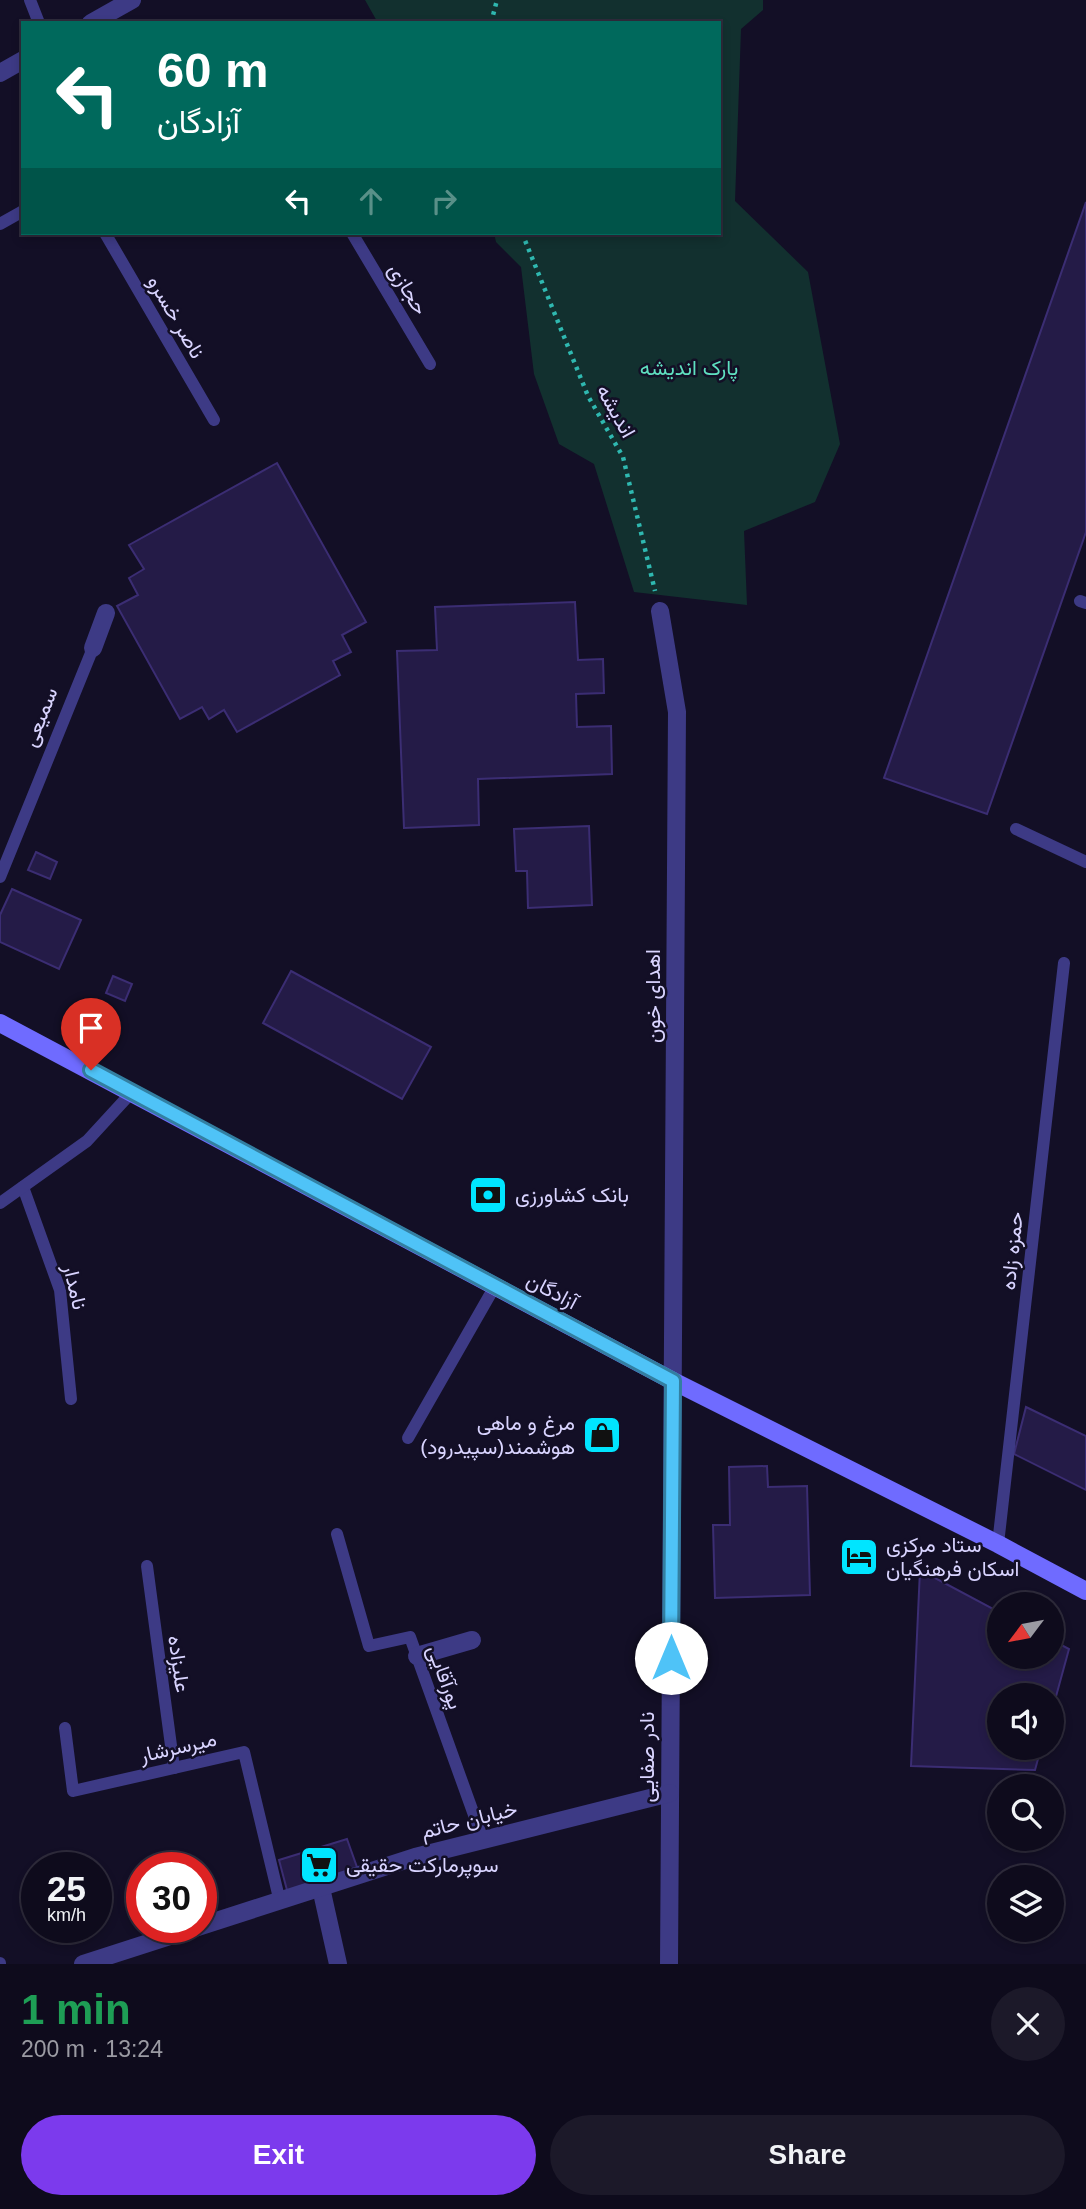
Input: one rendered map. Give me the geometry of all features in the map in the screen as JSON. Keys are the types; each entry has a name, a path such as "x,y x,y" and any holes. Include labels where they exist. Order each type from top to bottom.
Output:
{"main road":[{"name":"آزادگان","path":"0,1023 673,1381 1086,1591"}],"street":[{"path":"95,21 132,0"},
{"path":"0,73 21,61"},
{"name":"اهدای خون","path":"660,611 677,712 673,1381"},
{"name":"سمیعی","path":"93,648 107,613"},
{"name":"نادر صفایی","path":"669,1964 673,1381"},
{"path":"417,1656 472,1640"},
{"name":"خیابان حاتم","path":"83,1964 130,1957 280,1902 415,1857 670,1793"},
{"path":"321,1888 338,1964"}],"lane":[{"path":"30,0 38,21"},
{"path":"0,223 21,212"},
{"name":"ناصر خسرو","path":"106,235 214,420"},
{"name":"حجازی","path":"353,235 430,364"},
{"name":"سمیعی","path":"0,877 93,648"},
{"path":"1016,829 1086,862"},
{"name":"حمزه زاده","path":"998,1544 1064,963"},
{"path":"0,1203 87,1141 132,1092"},
{"name":"نامدار","path":"23,1187 60,1290 71,1399"},
{"path":"408,1438 495,1286"},
{"name":"پورآقایی","path":"337,1534 369,1646 410,1637 483,1840"},
{"name":"علیزاده","path":"147,1566 174,1768"},
{"name":"میرسرشار","path":"65,1728 73,1791 244,1752 280,1902"}],"path":[{"path":"492,21 497,0"},
{"name":"اندیشه","path":"523,235 587,396 624,457 660,611"}],"green space":[{"name":"پارک اندیشه","path":"365,0 763,0 763,10 741,29 735,201 808,272 840,444 815,502 744,531 747,605 634,592 594,464 559,444 534,374 521,267 496,242 494,235 721,235 721,21 377,21"}],"building":[{"path":"1086,202 1086,532 987,814 884,778"},
{"path":"277,463 366,622 342,635 351,652 333,661 340,675 237,732 224,710 209,719 202,707 180,719 117,606 138,595 129,578 144,569 129,545"},
{"path":"575,602 578,660 603,659 604,693 576,694 577,727 611,726 612,774 478,779 479,825 404,828 397,651 437,650 435,607"},
{"path":"589,826 592,905 528,908 527,871 516,871 514,829"},
{"path":"36,852 57,862 50,879 28,870"},
{"path":"12,889 81,920 59,969 0,942 0,915"},
{"path":"291,971 431,1047 402,1099 263,1023"},
{"path":"113,976 132,984 125,1001 106,993"},
{"path":"1026,1407 1086,1436 1086,1490 1014,1454"},
{"path":"767,1466 768,1487 807,1486 810,1595 715,1598 713,1525 730,1525 729,1467"},
{"path":"920,1570 987,1606 987,1670 1063,1670 1060,1683 987,1683 987,1760 1038,1760 1035,1770 911,1766"},
{"path":"1064,1646 1069,1649 1064,1667"},
{"name":"سوپرمارکت حقیقی","path":"347,1839 358,1870 288,1894 279,1860"}],"place":[{"name":"بانک کشاورزی","path":"488,1195"},
{"name":"مرغ و ماهی هوشمند(سپیدرود)","path":"602,1435"},
{"name":"ستاد مرکزی اسکان فرهنگیان","path":"859,1557"},
{"name":"سوپرمارکت حقیقی","path":"319,1865"}],"route":[{"path":"91,1070 673,1381 671,1658"}]}
